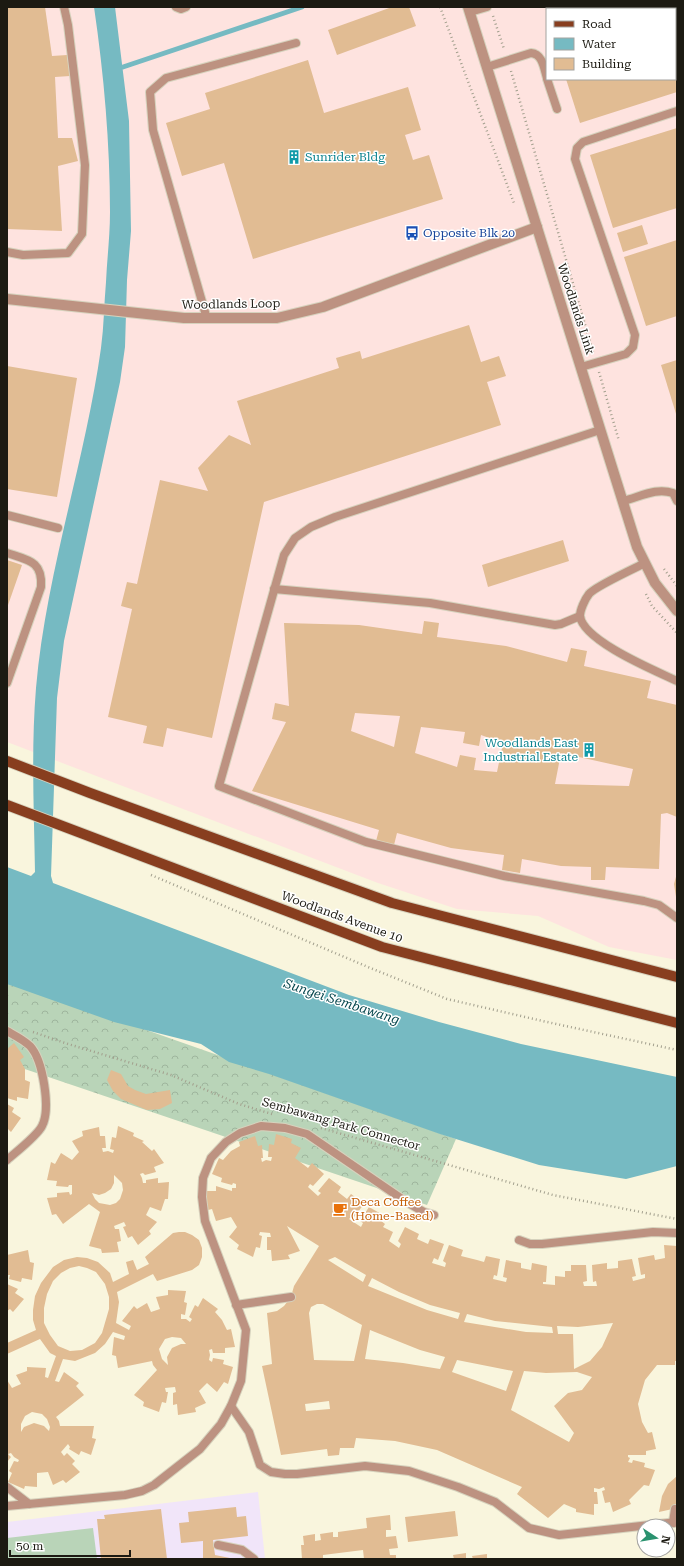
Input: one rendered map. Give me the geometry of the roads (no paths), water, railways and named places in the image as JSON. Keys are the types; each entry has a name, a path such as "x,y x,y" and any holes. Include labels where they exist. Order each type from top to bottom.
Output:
{"main road":[{"path":"7,761 97,796 392,903 677,977"},
{"name":"Woodlands Avenue 10","path":"7,805 382,947 677,1024"}],"street":[{"name":"Woodlands Link","path":"469,10 637,547 655,583 677,610"},
{"name":"Woodlands Loop","path":"7,299 184,318 277,318 323,307 537,227"}],"lane":[{"path":"7,252 22,255 68,253 82,234 85,165 68,25 64,7"},
{"path":"176,7 181,9 186,7"},
{"path":"469,10 487,7"},
{"path":"207,318 153,130 150,92 166,78 296,43"},
{"path":"487,67 531,53 536,53 540,58 546,76"},
{"path":"547,80 557,109"},
{"path":"581,367 626,354 632,347 635,335 575,159 577,148 583,142 677,111"},
{"path":"600,430 335,517 311,527 295,538 284,555 219,786 366,842 504,876 644,901 659,905 677,918"},
{"path":"623,501 654,491 666,491 673,493 677,501"},
{"path":"7,514 58,528"},
{"path":"7,553 34,563 42,576 41,587 7,683"},
{"path":"645,563 590,592 584,602 580,616 586,629 613,650 677,681"},
{"path":"274,589 430,603 555,625 580,616"},
{"path":"7,1031 30,1047 42,1069 47,1107 42,1126 31,1139 7,1160"},
{"path":"7,1506 125,1495 142,1491 154,1485 200,1449 221,1424 231,1406 241,1381 246,1330 205,1221 202,1197 203,1178 211,1158 226,1142 240,1133 261,1126 285,1128 307,1134 408,1203 424,1212 434,1215"},
{"path":"519,1240 530,1244 542,1244 653,1232 677,1233"},
{"path":"236,1304 292,1297"},
{"path":"231,1406 249,1432 260,1465 271,1472 297,1474 365,1466 409,1471 458,1487 495,1502 529,1528 559,1535 636,1526"},
{"path":"7,1487 28,1504"},
{"path":"674,1518 675,1509"},
{"path":"218,1545 242,1550 254,1559"}],"water":[{"name":"Sungei Sembawang","path":"94,7 115,7 129,121 131,231 127,280 125,347 120,382 64,641 57,698 51,876 53,883 349,995 439,1022 521,1044 677,1077 677,1166 626,1179 539,1165 440,1134 269,1074 229,1062 201,1044 114,1022 7,984 7,867 31,876 35,872 33,780 34,711 41,645 48,602 86,433 103,332 110,230 110,186 106,110"}],"waterway":[{"path":"123,67 302,7"}],"place":[{"name":"Sunrider Bldg","path":"294,157"},
{"name":"Opposite Blk 20","path":"412,233"},
{"name":"Woodlands East Industrial Estate","path":"589,750"},
{"name":"Deca Coffee (Home-Based)","path":"340,1209"}]}
